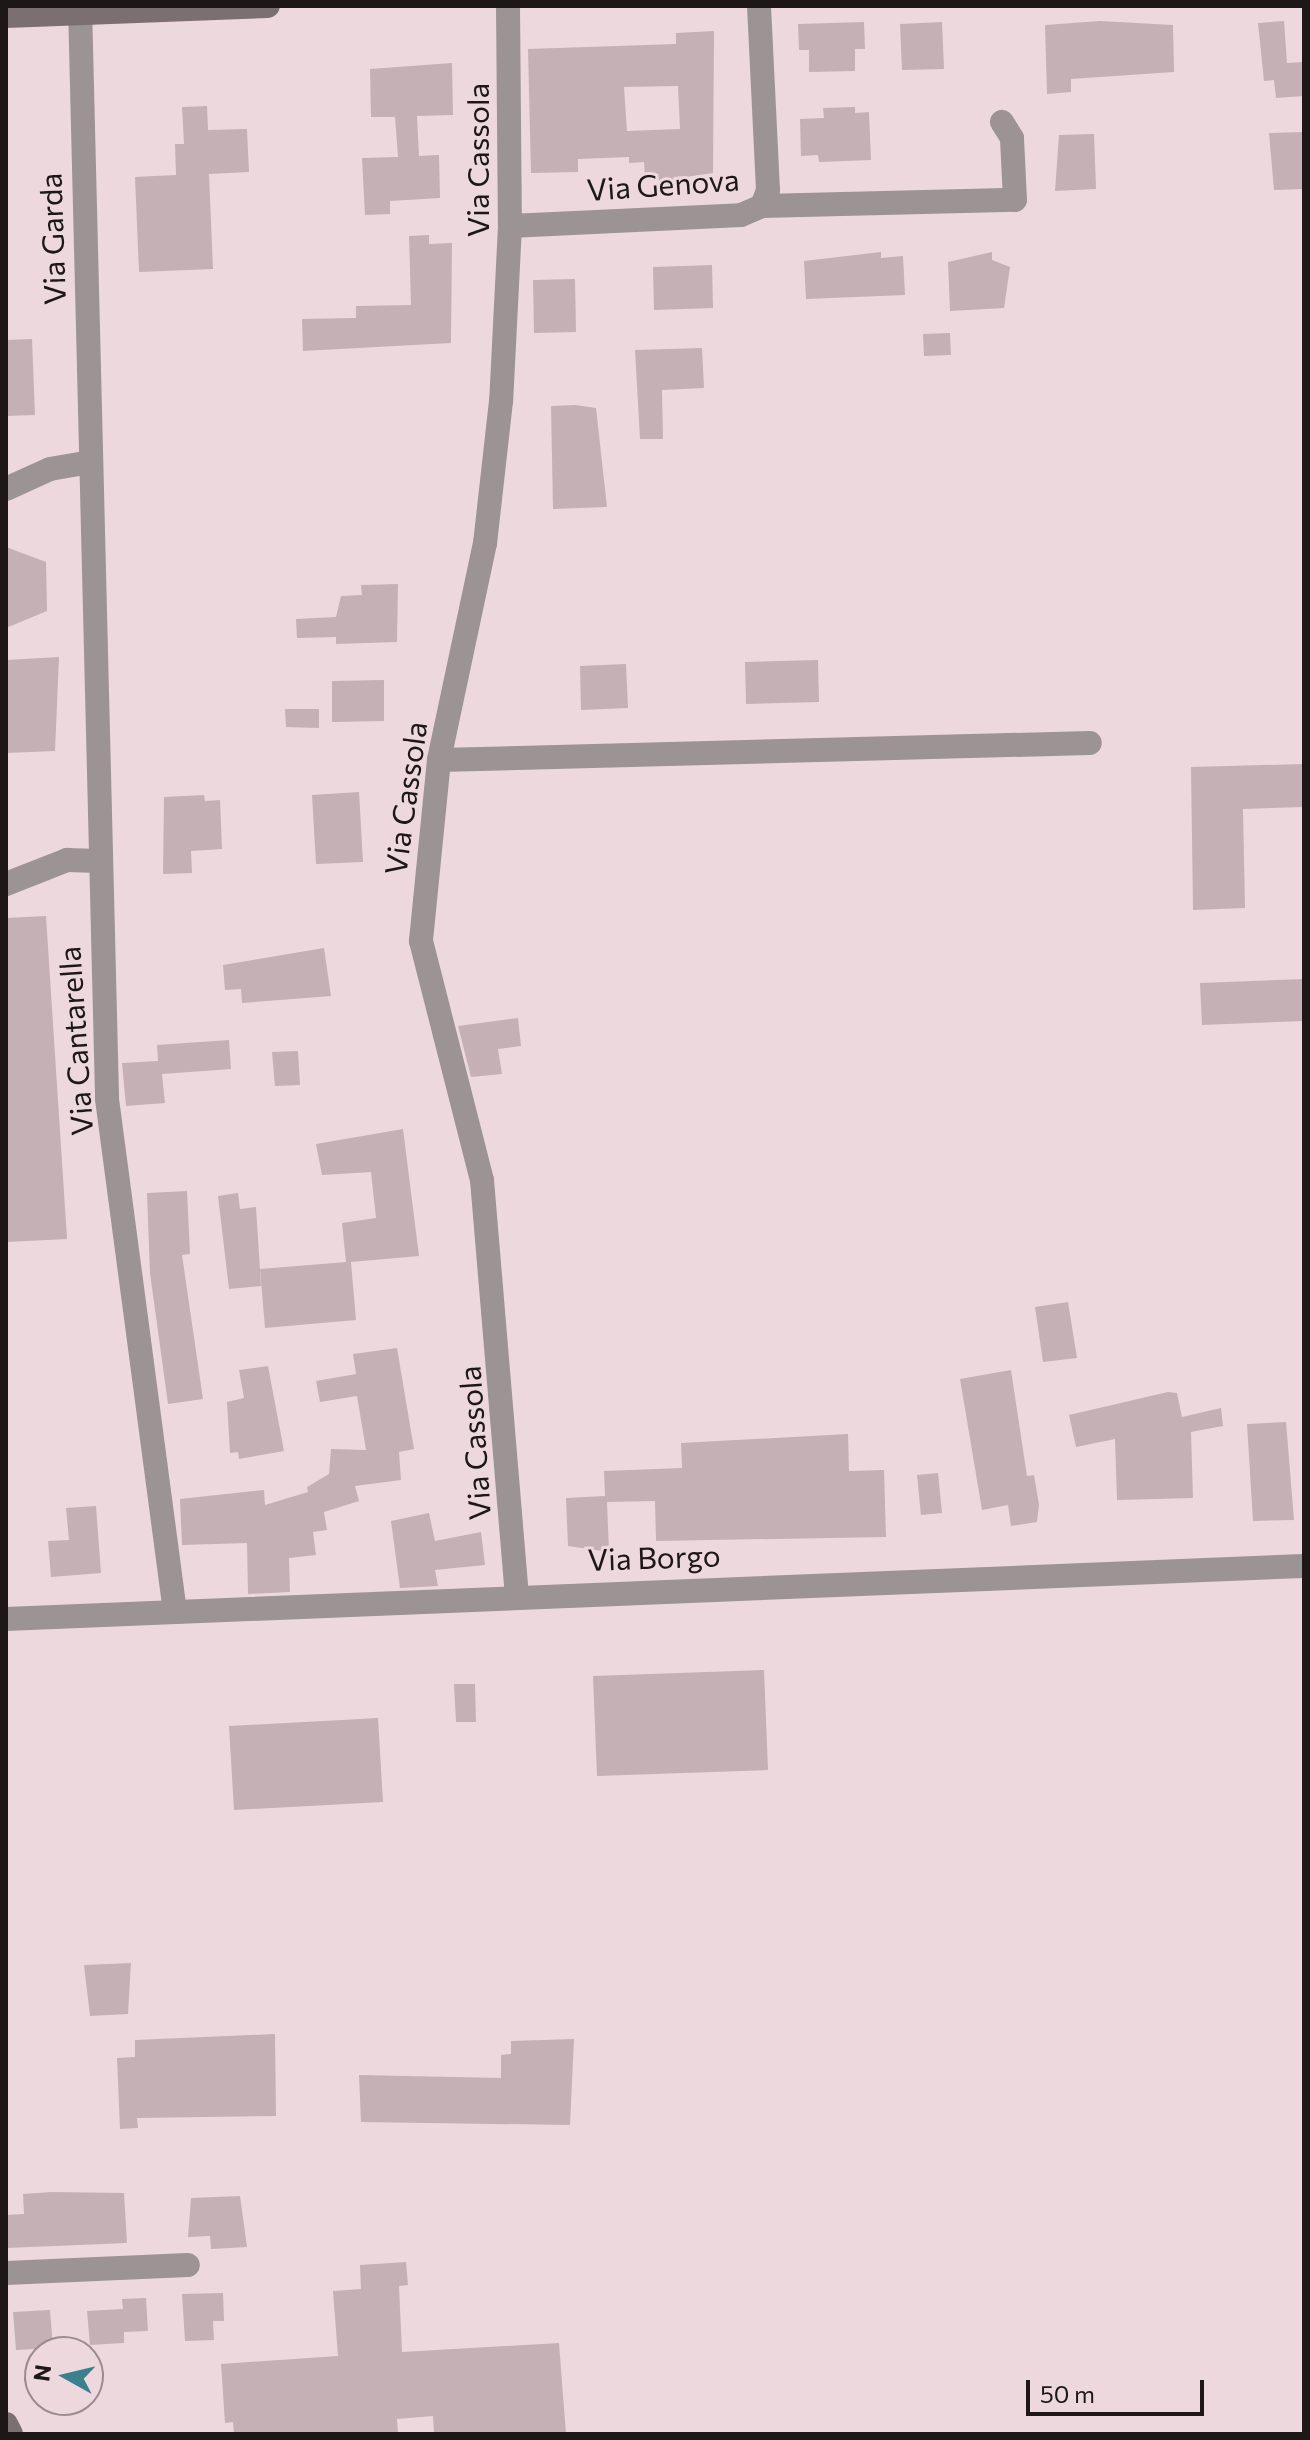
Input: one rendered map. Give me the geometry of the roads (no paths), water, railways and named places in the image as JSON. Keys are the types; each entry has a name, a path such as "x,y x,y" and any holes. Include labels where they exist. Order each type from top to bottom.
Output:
{"street":[{"path":"6,16 80,10 268,6"},
{"name":"Via Cassola","path":"508,6 510,226 501,401 485,543 439,760 421,941 482,1180 517,1594"},
{"name":"Via Genova","path":"510,226 741,215 762,206 768,190 759,6"},
{"name":"Via Garda","path":"80,10 90,462"},
{"path":"762,206 1015,200 1012,138 1002,122"},
{"path":"6,489 50,469 90,462"},
{"name":"Via Cantarella","path":"90,462 98,861 107,1099 175,1612"},
{"path":"439,760 1090,743"},
{"path":"6,884 67,860 98,861"},
{"name":"Via Borgo","path":"6,1619 517,1594 1304,1566"},
{"path":"6,2273 188,2265"},
{"path":"6,2424 11,2434"}]}
